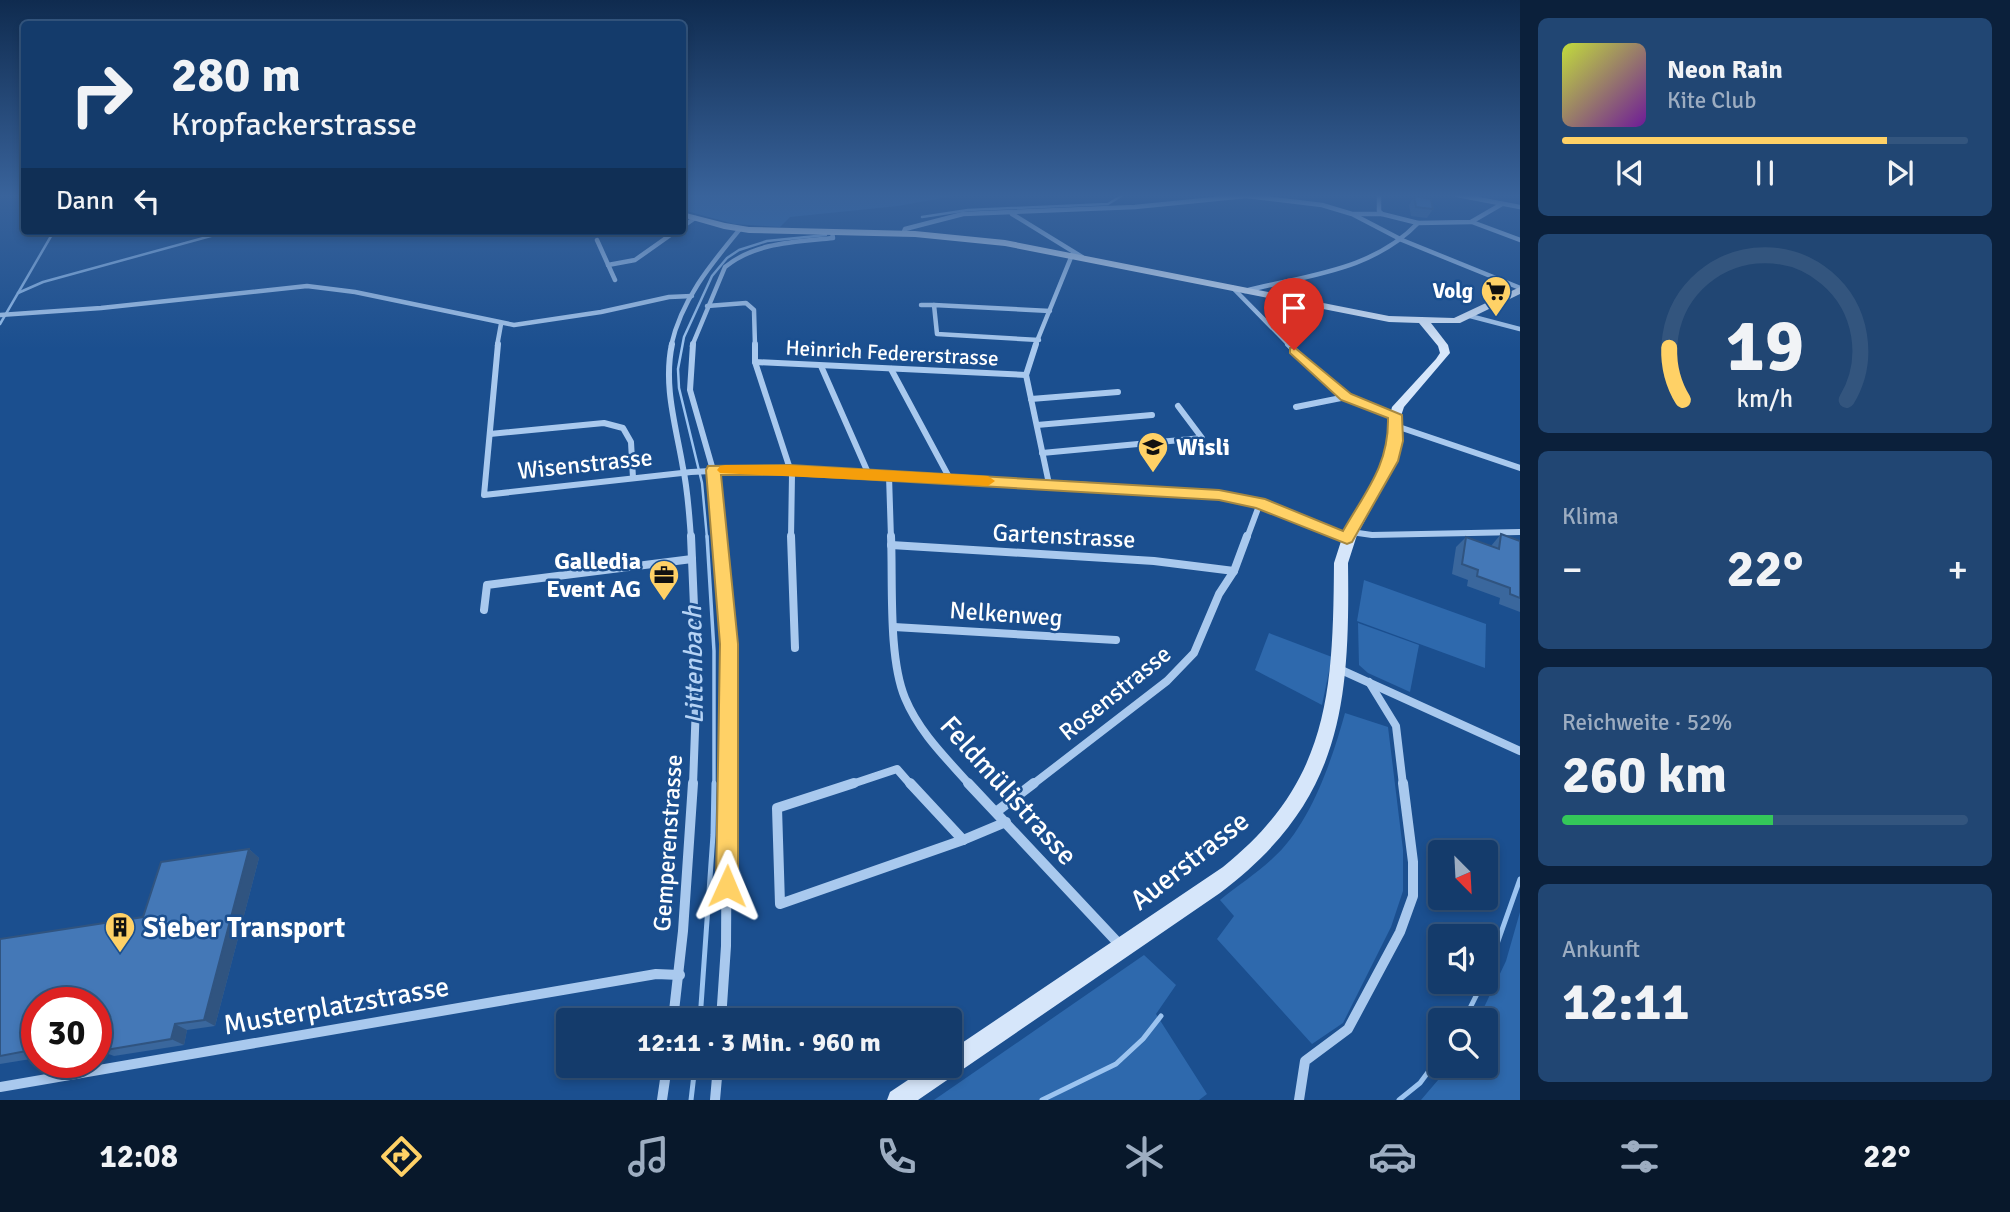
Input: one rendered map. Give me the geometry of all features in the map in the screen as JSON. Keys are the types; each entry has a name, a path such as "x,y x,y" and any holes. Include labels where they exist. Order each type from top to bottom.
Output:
{"main road":[{"path":"1021,246 1377,317 1423,321 1456,321 1520,289"},
{"name":"Auerstrasse","path":"962,1056 1222,880 1274,832 1311,775 1324,741 1339,669 1341,563 1348,535 1391,461 1397,408 1445,354 1443,345 1423,321"},
{"name":"Auerstrasse","path":"898,1100 930,1078"}],"street":[{"path":"600,246 615,280"},
{"path":"608,265 635,260 654,246"},
{"name":"Gemperenstrasse","path":"675,1008 680,975 698,726 698,657 687,472 669,404 667,377 674,331 689,296 726,246"},
{"path":"722,1008 726,946 729,683 727,611 709,470 694,408 689,373 694,338 725,267 735,259 766,246"},
{"path":"1049,484 1026,375 1050,311 1077,256 1062,246"},
{"path":"1245,290 1374,258 1392,246"},
{"path":"1417,246 1520,289"},
{"path":"0,315 101,308 307,286 355,292 501,324 534,324 669,297 689,296"},
{"path":"1233,288 1238,296 1346,397 1395,421 1520,468"},
{"path":"707,306 739,303 753,308 755,362 765,400 790,470 791,582 795,648"},
{"path":"921,305 1050,311"},
{"path":"934,306 934,334 1039,340"},
{"path":"1470,316 1520,329"},
{"path":"501,324 494,368 490,434 604,424 623,428 631,442 633,478"},
{"name":"Heinrich Federerstrasse","path":"755,362 1026,375"},
{"path":"821,366 869,475"},
{"path":"891,369 950,479"},
{"path":"1031,399 1118,393"},
{"path":"1296,408 1346,397"},
{"path":"1042,453 1202,438 1178,406"},
{"path":"1037,425 1152,415"},
{"name":"Wisenstrasse","path":"490,434 484,495 709,470 790,470 1219,495 1260,503 1348,535 1520,532"},
{"name":"Feldmülistrasse","path":"889,476 896,664 911,710 933,744 1123,947"},
{"name":"Rosenstrasse","path":"996,812 1167,681 1194,653 1219,594 1234,570 1260,503"},
{"name":"Gartenstrasse","path":"891,545 1154,561 1234,570"},
{"path":"484,610 487,585 692,559"},
{"name":"Nelkenweg","path":"894,627 1116,640"},
{"path":"1339,669 1520,751"},
{"path":"1299,1100 1305,1061 1348,1029 1400,932 1413,896 1413,862 1396,726 1369,682"},
{"path":"963,840 897,769 778,808 780,904 944,847 963,840 1006,822"},
{"name":"Musterplatzstrasse","path":"0,1087 656,974 680,975"},
{"path":"662,1100 665,1078"},
{"path":"715,1100 717,1078"}],"shaded area":[{"path":"1364,580 1486,624 1485,668 1357,621"},
{"path":"1358,623 1419,645 1410,692 1368,673 1359,665"},
{"path":"1269,633 1332,657 1322,705 1255,670"},
{"path":"1345,713 1388,727 1403,850 1403,891 1391,927 1343,1023 1312,1044 1217,939 1234,916 1220,900 1260,870 1298,829 1318,791"},
{"path":"1520,912 1520,1100 1421,1100 1440,1078 1498,1078 1498,1008 1484,1008 1490,994 1498,994 1498,978 1506,961"},
{"path":"1144,955 1176,985 1156,1014 1207,1094 1199,1100 934,1100"}],"building":[{"path":"1501,534 1520,541 1520,598 1510,594 1510,588 1477,576 1478,570 1462,564 1466,537 1499,549"},
{"name":"Sieber Transport","path":"249,849 204,1020 175,1024 171,1039 112,1049 112,987 21,987 21,1052 0,1056 0,939 143,917 161,862"}],"waterway":[{"path":"18,293 45,246"},
{"path":"18,293 43,282 173,246"},
{"name":"Littenbach","path":"707,538 702,483 679,388 678,369 684,337 712,276 727,258 750,246"},
{"path":"0,324 18,293"},
{"name":"Littenbach","path":"707,536 714,651 714,783"},
{"name":"Littenbach","path":"701,1008 714,783"},
{"path":"1498,941 1520,879"},
{"path":"1470,1008 1477,994"},
{"path":"1042,1100 1116,1064 1143,1039 1161,1016"},
{"path":"1399,1100 1420,1083 1428,1072"},
{"name":"Littenbach","path":"691,1100 694,1078"}],"slow traffic":[{"path":"725,470 790,470 988,481"}],"place":[{"name":"Volg","path":"1496,318"},
{"name":"Wisli","path":"1153,474"},
{"name":"Galledia Event AG","path":"664,602"},
{"name":"Sieber Transport","path":"120,954"}],"route":[{"path":"727,886 729,644 713,470 790,470 1005,483 1089,485 1219,495 1260,503 1347,538 1391,461 1396,441 1395,415 1346,397 1294,350"}]}
